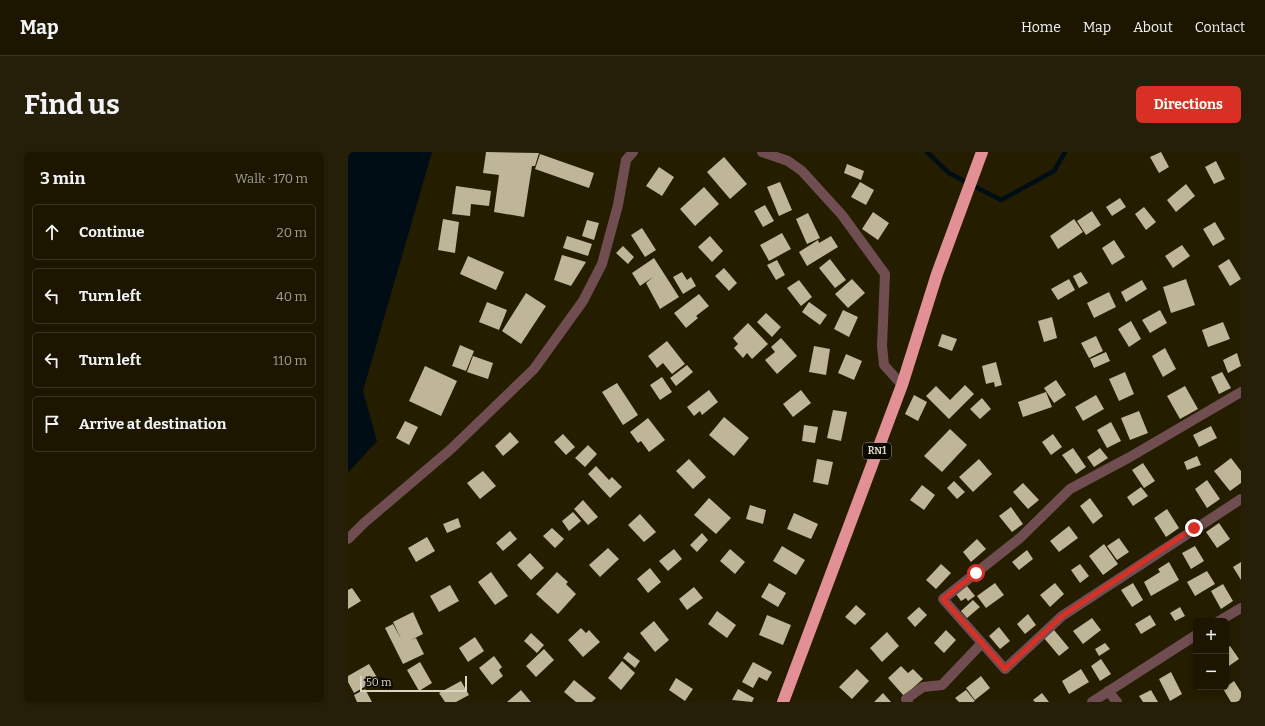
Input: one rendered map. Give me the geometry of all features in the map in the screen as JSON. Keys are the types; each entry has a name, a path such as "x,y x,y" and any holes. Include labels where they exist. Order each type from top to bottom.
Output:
{"highway":[{"name":"RN1","path":"783,702 902,385 937,274 982,152"}],"street":[{"path":"348,539 364,523 451,449 534,368 583,301 602,264 618,205 626,160 633,152"},
{"path":"762,152 788,161 802,170 842,215 885,274 882,346 884,365 902,385"},
{"path":"1241,392 1130,457 1070,489 1020,538 943,599 1005,669 1062,616 1241,499"},
{"path":"1224,618 1241,608"},
{"path":"1092,702 1193,637"},
{"path":"908,702 906,699 923,687 942,685 982,643"},
{"path":"1108,691 1117,702"}],"shaded area":[{"path":"348,152 432,152 363,391 377,441 348,473"}],"building":[{"path":"486,152 539,153 535,166 532,166 524,217 494,212 499,175 483,173"},
{"path":"1161,152 1169,167 1159,173 1150,157"},
{"path":"540,154 594,173 589,188 535,169"},
{"path":"724,157 747,184 730,199 707,172"},
{"path":"1216,161 1225,179 1214,184 1205,167"},
{"path":"847,164 864,171 861,180 844,173"},
{"path":"659,167 674,177 662,196 646,186"},
{"path":"780,182 792,210 779,216 767,187"},
{"path":"860,182 874,190 866,205 851,197"},
{"path":"1186,184 1195,196 1176,212 1167,200"},
{"path":"456,186 491,191 489,206 471,204 470,216 452,214"},
{"path":"704,187 719,204 695,226 680,209"},
{"path":"1120,198 1126,207 1112,216 1106,207"},
{"path":"765,205 774,221 763,227 754,211"},
{"path":"1144,207 1156,222 1146,230 1135,214"},
{"path":"1092,211 1101,225 1086,235 1077,221"},
{"path":"873,212 889,223 878,240 862,229"},
{"path":"808,213 820,238 807,244 796,219"},
{"path":"443,219 459,222 455,253 438,250"},
{"path":"1074,219 1083,232 1058,249 1050,236"},
{"path":"587,220 599,223 594,240 582,236"},
{"path":"1215,222 1225,239 1213,246 1203,229"},
{"path":"642,228 656,250 645,257 631,235"},
{"path":"782,233 791,249 769,261 760,245"},
{"path":"567,236 592,244 588,256 563,248"},
{"path":"710,236 723,251 712,262 698,247"},
{"path":"831,236 838,247 807,266 799,252 818,240 819,243"},
{"path":"1114,240 1125,257 1112,265 1102,248"},
{"path":"1182,245 1190,256 1173,268 1165,256"},
{"path":"623,246 634,257 628,264 616,253"},
{"path":"562,255 586,262 571,286 554,280"},
{"path":"468,256 504,272 496,290 460,274"},
{"path":"654,258 679,297 660,309 646,283 653,277 640,286 632,273"},
{"path":"830,259 846,280 835,288 819,268"},
{"path":"1229,259 1241,279 1230,286 1218,266"},
{"path":"777,260 785,275 776,280 767,265"},
{"path":"724,268 737,283 729,291 715,276"},
{"path":"682,272 687,280 691,277 696,286 683,294 673,277"},
{"path":"1081,272 1088,283 1079,288 1073,276"},
{"path":"852,279 865,293 848,308 835,294"},
{"path":"1069,279 1075,290 1058,300 1051,289"},
{"path":"1186,279 1195,305 1171,313 1163,287"},
{"path":"799,280 812,297 801,306 787,288"},
{"path":"1142,280 1147,289 1126,302 1121,292"},
{"path":"1109,292 1116,307 1094,318 1087,303"},
{"path":"526,293 546,306 521,344 502,331"},
{"path":"699,294 709,306 696,316 698,318 686,328 674,313"},
{"path":"487,302 507,310 499,330 479,322"},
{"path":"809,302 827,315 820,325 802,312"},
{"path":"843,310 858,317 849,337 834,329"},
{"path":"1160,310 1167,323 1150,333 1142,320"},
{"path":"766,313 781,327 772,337 757,322"},
{"path":"1052,317 1057,338 1044,342 1038,321"},
{"path":"1131,321 1141,339 1129,347 1118,329"},
{"path":"1223,322 1230,339 1208,347 1202,330"},
{"path":"748,323 768,344 752,359 747,353 743,358 734,348 738,344 733,338"},
{"path":"942,334 957,339 952,351 938,346"},
{"path":"1096,336 1103,351 1089,358 1081,343"},
{"path":"781,338 797,356 777,374 765,360 775,352 771,347"},
{"path":"667,341 685,364 672,374 663,363 657,368 648,356"},
{"path":"460,345 474,351 466,371 452,366"},
{"path":"814,346 830,349 826,375 809,372"},
{"path":"1165,348 1176,369 1163,377 1152,356"},
{"path":"1106,352 1110,361 1094,368 1090,359"},
{"path":"1237,353 1241,366 1228,373 1223,360"},
{"path":"846,354 862,361 854,380 838,373"},
{"path":"473,356 493,363 488,379 467,372"},
{"path":"996,362 1002,385 995,387 994,382 986,384 982,366"},
{"path":"687,365 693,372 676,386 670,378"},
{"path":"425,366 457,381 441,416 409,401"},
{"path":"1125,372 1134,394 1119,401 1109,379"},
{"path":"1222,372 1231,388 1219,394 1211,377"},
{"path":"662,377 672,392 660,400 650,385"},
{"path":"1056,380 1066,395 1054,403 1044,388"},
{"path":"617,383 638,415 623,425 602,392"},
{"path":"965,385 974,394 949,419 926,396 936,386 950,400"},
{"path":"1185,386 1198,409 1180,419 1167,396"},
{"path":"709,390 718,402 702,415 700,411 694,416 687,407"},
{"path":"801,390 811,403 793,417 783,404"},
{"path":"1046,392 1052,407 1023,417 1018,402"},
{"path":"914,395 927,402 918,421 905,414"},
{"path":"1096,395 1104,409 1083,421 1075,407"},
{"path":"982,398 991,409 980,419 970,409"},
{"path":"833,410 847,412 841,441 827,438"},
{"path":"1139,411 1148,433 1130,440 1121,418"},
{"path":"724,417 749,438 734,456 709,435"},
{"path":"648,418 665,440 649,452 641,441 638,443 630,432"},
{"path":"405,421 418,427 409,445 396,438"},
{"path":"1111,422 1121,441 1107,448 1097,430"},
{"path":"804,425 818,427 815,443 802,441"},
{"path":"1211,426 1217,438 1199,447 1193,435"},
{"path":"950,429 967,445 942,472 924,456"},
{"path":"510,432 519,442 503,456 495,446"},
{"path":"563,434 575,447 566,455 554,442"},
{"path":"1053,434 1062,447 1051,455 1042,442"},
{"path":"588,445 597,454 585,467 575,458"},
{"path":"1073,448 1086,467 1076,474 1062,455"},
{"path":"1100,448 1108,458 1094,467 1087,457"},
{"path":"1197,456 1201,465 1187,470 1184,462"},
{"path":"1231,458 1241,471 1241,483 1230,491 1214,471"},
{"path":"689,459 706,477 693,489 676,471"},
{"path":"817,459 833,462 828,485 813,482"},
{"path":"979,459 992,474 973,492 959,477"},
{"path":"1143,463 1155,481 1144,488 1132,470"},
{"path":"596,466 609,480 612,477 622,487 610,498 588,474"},
{"path":"483,471 496,486 480,499 467,483"},
{"path":"1207,480 1220,499 1207,508 1195,489"},
{"path":"954,481 965,492 957,499 947,488"},
{"path":"1023,483 1039,500 1028,509 1013,492"},
{"path":"922,485 935,495 924,510 910,500"},
{"path":"1141,487 1148,496 1133,506 1127,497"},
{"path":"709,498 731,518 716,534 694,515"},
{"path":"1090,498 1103,516 1093,524 1080,506"},
{"path":"583,500 598,517 588,525 574,509"},
{"path":"750,505 766,510 763,524 746,519"},
{"path":"1011,507 1023,524 1012,532 999,516"},
{"path":"1167,509 1179,528 1166,537 1154,518"},
{"path":"573,512 581,521 569,531 562,521"},
{"path":"794,513 818,524 811,539 787,529"},
{"path":"640,514 656,532 644,542 628,525"},
{"path":"458,518 461,527 447,533 443,524"},
{"path":"1219,523 1230,539 1217,548 1206,532"},
{"path":"1069,526 1078,538 1059,552 1050,541"},
{"path":"552,528 564,539 555,548 543,536"},
{"path":"510,531 517,539 503,551 496,543"},
{"path":"702,533 708,540 697,552 690,545"},
{"path":"427,537 435,551 416,562 408,548"},
{"path":"1119,538 1129,552 1117,560 1107,546"},
{"path":"977,539 986,549 971,562 963,552"},
{"path":"1104,544 1118,564 1103,575 1089,556"},
{"path":"782,546 805,560 796,575 773,561"},
{"path":"1195,546 1204,561 1191,569 1182,553"},
{"path":"608,548 619,559 600,577 589,565"},
{"path":"674,549 682,559 668,571 659,561"},
{"path":"730,549 745,562 735,574 720,561"},
{"path":"1027,550 1033,559 1019,570 1012,562"},
{"path":"530,553 544,568 531,580 517,565"},
{"path":"1169,562 1179,580 1151,596 1144,582 1160,572 1158,569"},
{"path":"1241,562 1241,580 1233,567"},
{"path":"941,564 951,573 936,589 926,580"},
{"path":"1080,564 1089,576 1080,583 1071,570"},
{"path":"650,568 661,582 648,593 637,579"},
{"path":"1207,571 1215,584 1195,596 1187,582"},
{"path":"491,572 508,596 495,605 478,582"},
{"path":"557,572 568,582 566,584 576,594 558,614 536,594"},
{"path":"769,583 786,593 778,607 761,597"},
{"path":"995,583 1004,595 986,608 977,596"},
{"path":"1055,583 1064,594 1050,607 1040,595"},
{"path":"1133,583 1143,600 1132,607 1121,590"},
{"path":"1223,584 1233,601 1221,609 1211,591"},
{"path":"450,585 459,601 439,612 430,596"},
{"path":"967,586 975,596 968,601 966,598 961,601 956,594"},
{"path":"694,587 703,598 687,610 679,599"},
{"path":"352,588 361,601 348,609 348,590"},
{"path":"973,600 980,607 967,618 961,611"},
{"path":"856,605 866,614 855,625 845,617"},
{"path":"919,607 927,615 915,627 907,618"},
{"path":"1180,607 1185,616 1175,621 1170,613"},
{"path":"717,611 736,625 727,638 708,624"},
{"path":"413,612 423,634 411,640 416,638 424,654 403,664 385,628 393,624 401,639 393,622"},
{"path":"1028,614 1036,625 1025,634 1017,624"},
{"path":"767,615 791,625 783,645 759,635"},
{"path":"1150,615 1156,625 1141,634 1135,624"},
{"path":"1092,618 1101,630 1083,644 1073,631"},
{"path":"654,621 669,640 655,652 640,633"},
{"path":"999,627 1010,641 1000,649 989,636"},
{"path":"581,628 586,633 589,630 600,642 583,657 568,640"},
{"path":"946,630 956,640 944,653 934,643"},
{"path":"1054,630 1069,648 1059,656 1044,638"},
{"path":"887,632 899,646 882,662 870,648"},
{"path":"531,633 544,645 537,653 524,641"},
{"path":"475,637 484,651 468,662 459,648"},
{"path":"1105,643 1110,649 1099,656 1095,649"},
{"path":"1230,646 1239,659 1229,666 1229,654"},
{"path":"544,649 554,660 536,677 526,666"},
{"path":"628,652 640,661 635,668 623,658"},
{"path":"494,656 502,667 499,670 503,676 492,685 479,668"},
{"path":"1101,659 1111,674 1100,681 1091,666"},
{"path":"622,661 635,673 621,690 608,678"},
{"path":"420,662 432,683 419,691 407,670"},
{"path":"753,662 772,672 767,681 759,677 753,688 742,682"},
{"path":"369,664 378,679 354,693 348,682 348,676"},
{"path":"901,666 908,673 913,669 923,679 904,696 888,678"},
{"path":"857,669 869,681 852,699 839,687"},
{"path":"1081,669 1089,682 1069,694 1062,681"},
{"path":"1171,672 1182,694 1170,701 1159,679"},
{"path":"981,676 990,688 975,700 966,688"},
{"path":"676,678 693,689 685,701 669,690"},
{"path":"574,680 596,698 592,702 576,702 564,692"},
{"path":"461,681 469,695 456,702 445,702 439,693"},
{"path":"1234,681 1241,692 1241,701 1231,702 1224,690 1229,690 1229,685"},
{"path":"365,689 372,702 357,702 354,695"},
{"path":"738,689 754,698 752,702 732,700"},
{"path":"521,690 531,702 507,702"},
{"path":"966,690 975,701 959,702 955,698"},
{"path":"1151,690 1158,702 1143,702 1139,696"},
{"path":"883,693 891,702 874,702"},
{"path":"1042,693 1049,702 1035,702 1033,700"}],"waterway":[{"path":"927,152 949,173 1001,200 1054,171 1065,152"}],"route":[{"path":"976,573 943,599 1005,669 1062,616 1194,528"}]}
